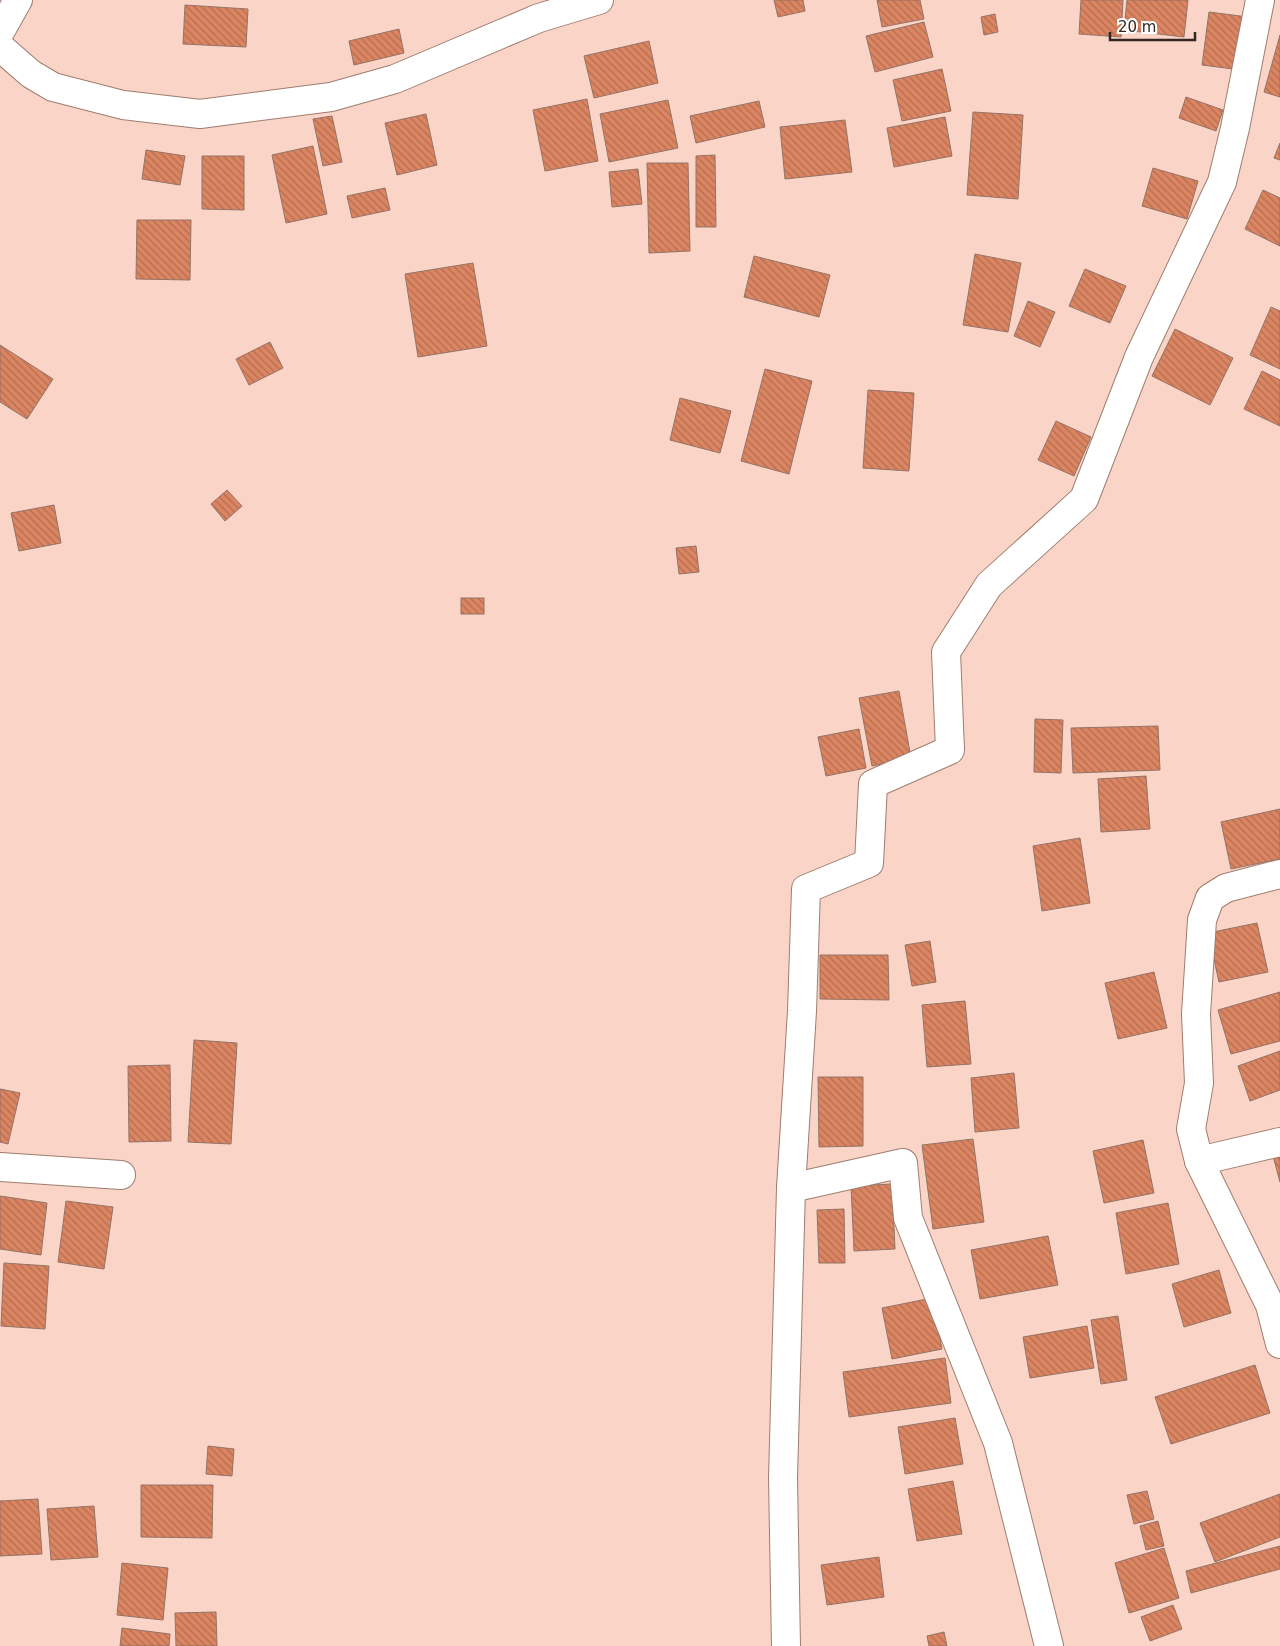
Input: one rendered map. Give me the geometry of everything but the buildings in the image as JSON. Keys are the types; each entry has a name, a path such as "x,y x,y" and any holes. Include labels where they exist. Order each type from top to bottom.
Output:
{"street":[{"path":"0,32 18,0"},
{"path":"0,47 31,74 53,87 123,105 200,114 331,96 395,79 539,18 599,0"},
{"path":"786,1646 783,1478 791,1188 802,1011 806,889 869,863 873,784 950,750 946,652 989,585 1084,499 1139,358 1222,182 1235,128 1260,0"},
{"path":"1280,874 1226,888 1210,898 1202,920 1196,1014 1199,1083 1191,1128 1198,1161 1270,1305 1280,1344"},
{"path":"1198,1161 1280,1142"},
{"path":"791,1188 903,1164 908,1218 998,1443 1049,1646"},
{"path":"0,1167 121,1175"}]}
